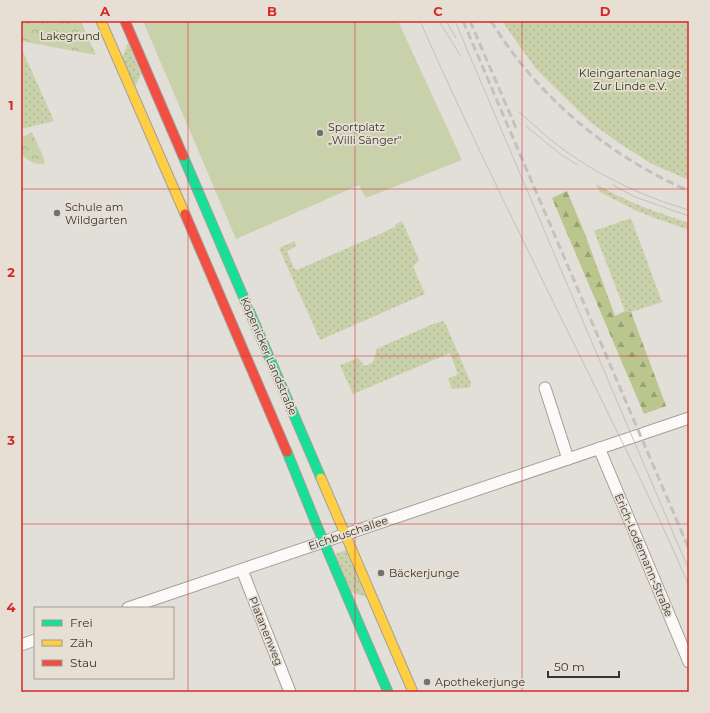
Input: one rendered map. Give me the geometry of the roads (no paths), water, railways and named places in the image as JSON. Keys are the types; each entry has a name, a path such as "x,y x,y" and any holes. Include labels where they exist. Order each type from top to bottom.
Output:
{"main road":[{"name":"Köpenicker Landstraße","path":"101,21 299,479 324,542 388,692"},
{"name":"Köpenicker Landstraße","path":"125,21 413,692"}],"street":[{"path":"545,388 568,459"},
{"name":"Eichbuschallee","path":"131,607 689,418"},
{"name":"Erich-Lodemann-Straße","path":"599,448 689,662"},
{"name":"Platanenweg","path":"242,570 290,692"},
{"path":"21,644 34,640"}],"tram line":[{"path":"420,21 498,189 650,499 689,586"},
{"path":"439,21 460,55"},
{"path":"446,21 456,38"},
{"path":"455,21 689,570"},
{"path":"519,112 566,152 599,173 652,198 689,210"},
{"path":"527,127 560,154 578,165"},
{"path":"613,185 635,197 689,216"}],"railway":[{"path":"463,21 689,549"},
{"path":"470,21 516,128"},
{"path":"491,21 530,75 577,121 630,160 689,191"}],"place":[{"name":"Sportplatz „Willi Sänger\"","path":"320,133"},
{"name":"Schule am Wildgarten","path":"57,213"},
{"name":"Bäckerjunge","path":"381,573"},
{"name":"Apothekerjunge","path":"427,682"}],"park label":[{"name":"Lakegrund","path":"70,36"},
{"name":"Kleingartenanlage Zur Linde e.V.","path":"630,79"}]}
